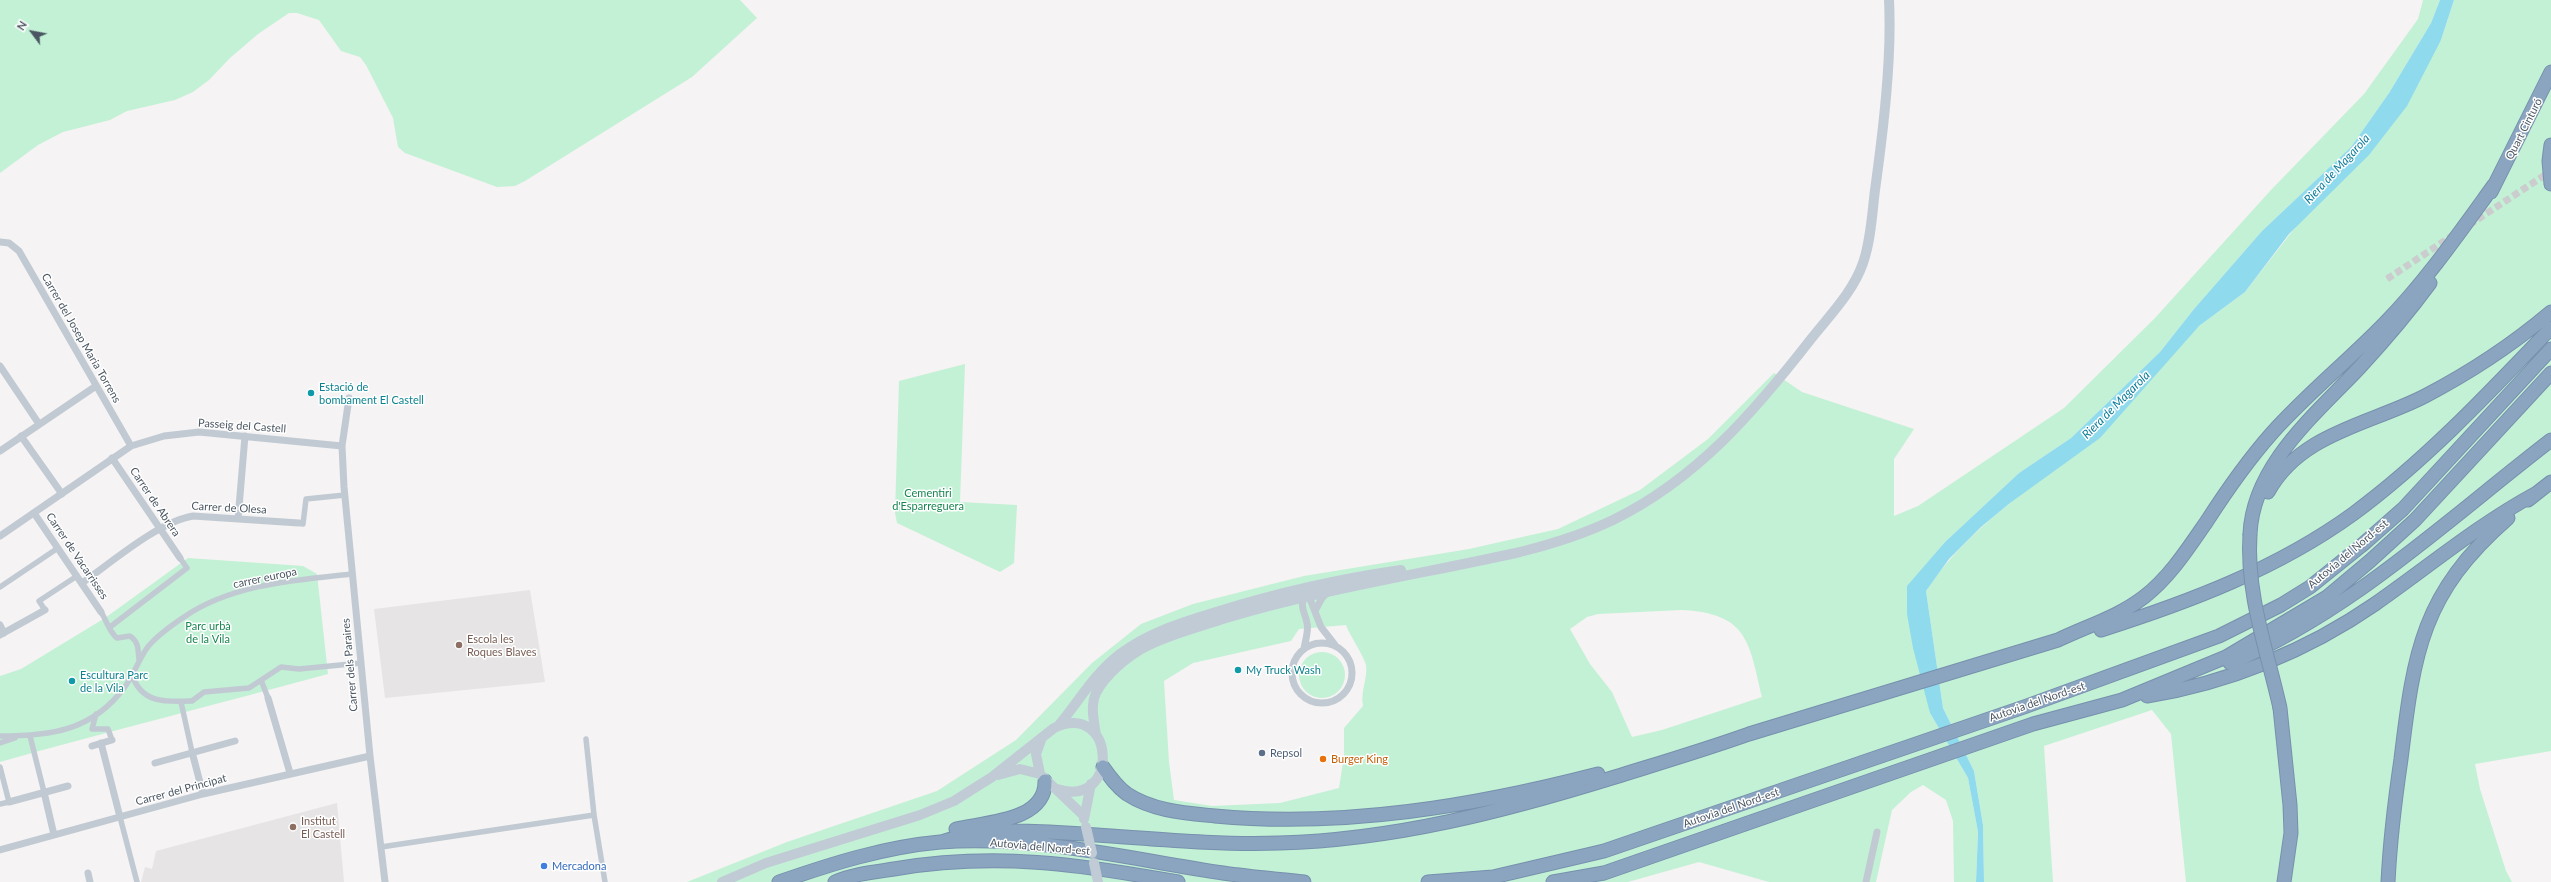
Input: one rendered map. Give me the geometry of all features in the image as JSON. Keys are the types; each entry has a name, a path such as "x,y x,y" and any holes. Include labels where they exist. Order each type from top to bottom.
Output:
{"highway":[{"name":"Quart Cinturó","path":"2494,185 2551,72"},
{"path":"2551,144 2549,160 2551,184"},
{"path":"2284,882 2291,833 2290,805 2280,708 2253,597 2250,571 2250,534 2252,515 2256,502 2275,463 2302,430 2399,324 2477,217 2494,185"},
{"path":"941,842 985,832 1025,830 1159,840 1277,843 1332,841 1400,832 1469,819 1550,797 1698,752 1749,734 2058,640 2120,613 2145,597 2162,581 2184,555 2239,474 2271,434 2385,323 2424,280 2494,185"},
{"path":"2250,534 2265,498 2276,480 2293,460 2311,447 2354,425 2424,397 2448,384 2494,356 2551,312"},
{"path":"2058,640 2074,638 2154,613 2225,586 2285,557 2352,515 2405,473 2457,427 2551,328"},
{"name":"Autovia del Nord-est","path":"1428,882 1493,877 1569,860 1634,841 1803,784 2198,645 2281,605 2310,587 2403,509 2551,349"},
{"name":"Autovia del Nord-est","path":"1553,882 1604,873 2033,724 2122,700 2226,657 2327,597 2349,580 2415,520 2551,373"},
{"path":"2172,680 2223,666 2273,643 2320,617 2390,568 2551,440"},
{"path":"2388,882 2393,820 2409,695 2425,629 2448,584 2463,562 2480,543 2535,494 2551,482"},
{"path":"2122,700 2181,690 2217,680 2296,649 2374,605 2479,529 2535,494"},
{"path":"1103,767 1117,786 1127,794 1147,804 1183,813 1238,818 1292,819 1363,816 1472,802 1550,786 1720,740 1749,734"},
{"path":"915,845 935,835 1030,811 1042,800 1043,778"},
{"name":"Autovia del Nord-est","path":"779,882 844,860 915,845 941,842 1018,843 1056,847 1118,854 1223,873 1304,882"},
{"name":"Autovia del Nord-est","path":"835,882 846,877 917,865 982,859 1022,860 1116,871 1178,882"},
{"path":"1581,882 1604,873"}],"main road":[{"path":"722,882 766,863 941,807 961,797 992,777 1059,725 1086,688 1104,668 1120,654 1148,635 1166,627 1274,594 1331,586 1522,551 1578,535 1636,508 1671,486 1700,464 1745,418 1842,300 1860,269 1868,240 1882,130 1889,38 1889,0"},
{"path":"1098,882 1084,816 1091,784 1103,767 1103,747 1096,735 1093,712 1095,694 1107,678 1136,652 1158,641 1282,601 1305,596 1331,586"},
{"path":"1059,725 1075,723 1083,726 1096,735"},
{"path":"1042,738 1036,754 1043,778"},
{"path":"992,777 1020,769 1043,778 1058,789 1084,816"},
{"path":"1058,789 1078,790 1091,784"}],"street":[{"name":"Carrer del Josep Maria Torrens","path":"0,242 9,243 19,251 131,446"},
{"path":"0,366 39,424"},
{"path":"0,451 96,386"},
{"path":"342,446 349,398"},
{"name":"Passeig del Castell","path":"0,536 131,446 164,436 199,432 342,446"},
{"path":"21,436 62,494"},
{"path":"238,519 245,436"},
{"name":"Carrer dels Paraires","path":"342,446 352,574 370,756 385,882"},
{"name":"Carrer de Abrera","path":"112,458 180,558"},
{"path":"299,523 303,524 306,499 345,495"},
{"name":"Carrer de Vacarrisses","path":"34,513 101,612"},
{"name":"Carrer de Olesa","path":"82,583 160,529 179,518 193,516 299,523"},
{"path":"0,587 58,548"},
{"path":"110,626 187,568 180,558"},
{"name":"carrer europa","path":"0,736 30,736 65,730 96,714 113,701 132,675 147,648 164,632 185,617 219,600 239,592 269,585 352,574"},
{"path":"0,625 2,634 45,610 40,602 77,576"},
{"path":"1316,610 1322,598 1331,586"},
{"path":"1274,594 1305,596 1310,599 1316,610 1321,627 1335,646 1348,658 1352,666 1350,684 1339,698 1322,703 1313,702 1301,695 1292,679 1294,661 1304,649 1319,643 1335,646"},
{"path":"1302,612 1305,596"},
{"path":"1282,601 1296,606 1302,612 1307,623 1304,649"},
{"path":"101,612 110,626 112,634 117,638 130,636 138,644 139,661"},
{"path":"132,675 138,689 144,695 155,699 181,702 192,701 204,692 249,688 281,667 299,669 361,663"},
{"path":"261,680 268,698 290,773"},
{"path":"181,702 203,794"},
{"path":"92,746 112,740 108,729 92,729 96,714"},
{"path":"0,743 20,736"},
{"path":"30,736 54,835"},
{"path":"586,739 594,815 605,882"},
{"path":"155,762 235,741"},
{"path":"101,743 137,882"},
{"name":"Carrer del Principat","path":"0,850 203,794 370,756"},
{"path":"0,767 9,802"},
{"path":"0,804 68,786"},
{"path":"381,847 594,815"},
{"path":"1866,882 1877,832"},
{"path":"88,873 90,882"}],"shaded area":[{"name":"Escola les Roques Blaves","path":"530,590 545,682 385,698 374,609"},
{"name":"Institut El Castell","path":"337,803 344,882 141,882 145,867 152,869 156,851"}],"green space":[{"path":"0,0 740,0 757,18 692,77 525,181 515,186 497,187 405,153 398,147 393,118 366,65 360,57 341,51 319,20 297,13 289,13 258,34 230,58 209,80 193,92 175,100 127,111 110,120 63,132 38,145 0,173"},
{"path":"2423,0 2440,0 2431,23 2389,93 2351,147 2262,231 2194,309 2160,352 2071,438 2019,473 1945,542 1908,586 1930,713 1968,778 1978,832 1976,882 1954,882 1953,821 1946,800 1923,785 1911,792 1892,810 1876,882 1769,882 1699,862 1628,882 687,882 787,842 937,791 1016,740 1092,663 1141,624 1193,604 1304,576 1469,549 1558,529 1640,490 1708,439 1774,373 1802,392 1914,429 1894,459 1894,516 1918,506 2064,408 2155,318 2271,190 2364,94 2418,19","holes":["1681,610 1703,612 1720,617 1733,624 1742,634 1748,646 1762,697 1662,730 1632,737 1612,692 1590,664 1570,629 1587,617 1598,614","1346,625 1365,661 1366,675 1362,695 1363,706 1344,728 1344,756 1339,788 1280,803 1212,806 1174,800 1169,762 1164,681 1193,663 1291,641 1299,629"]},
{"path":"2454,0 2551,0 2551,751 2475,764 2480,789 2506,871 2512,882 2186,882 2171,734 2152,710 2044,746 2053,882 1984,882 1983,825 1974,771 1943,708 1926,591 1955,554 1975,533 2010,503 2199,326 2245,292 2441,40"},
{"name":"Cementiri d'Esparreguera","path":"965,364 960,502 1017,505 1014,563 1000,572 897,523 895,513 899,381"},
{"name":"Parc urbà de la Vila","path":"188,558 303,566 317,574 328,674 0,762 0,676 21,669 105,618"},
{"path":"1327,652 1331,653 1341,662 1344,666 1344,684 1335,694 1327,698 1317,698 1309,694 1300,684 1299,670 1303,662 1313,653"}],"water":[{"name":"Riera de Magarola","path":"2440,0 2454,0 2441,40 2407,106 2369,155 2289,234 2245,292 2199,326 2100,438 2010,503 1981,527 1949,559 1926,591 1943,708 1974,771 1983,825 1984,882 1976,882 1978,832 1968,778 1930,713 1913,648 1907,614 1907,586 1945,542 2019,473 2071,438 2160,352 2194,309 2262,231 2351,147 2389,93 2431,23"}],"tunnel":[{"path":"2469,225 2551,171"},
{"path":"2387,279 2452,236"}],"place":[{"name":"Estació de bombament El Castell","path":"311,393"},
{"name":"Escola les Roques Blaves","path":"459,645"},
{"name":"My Truck Wash","path":"1238,670"},
{"name":"Escultura Parc de la Vila","path":"72,681"},
{"name":"Repsol","path":"1262,753"},
{"name":"Burger King","path":"1323,759"},
{"name":"Institut El Castell","path":"293,827"},
{"name":"Mercadona","path":"544,866"}]}
